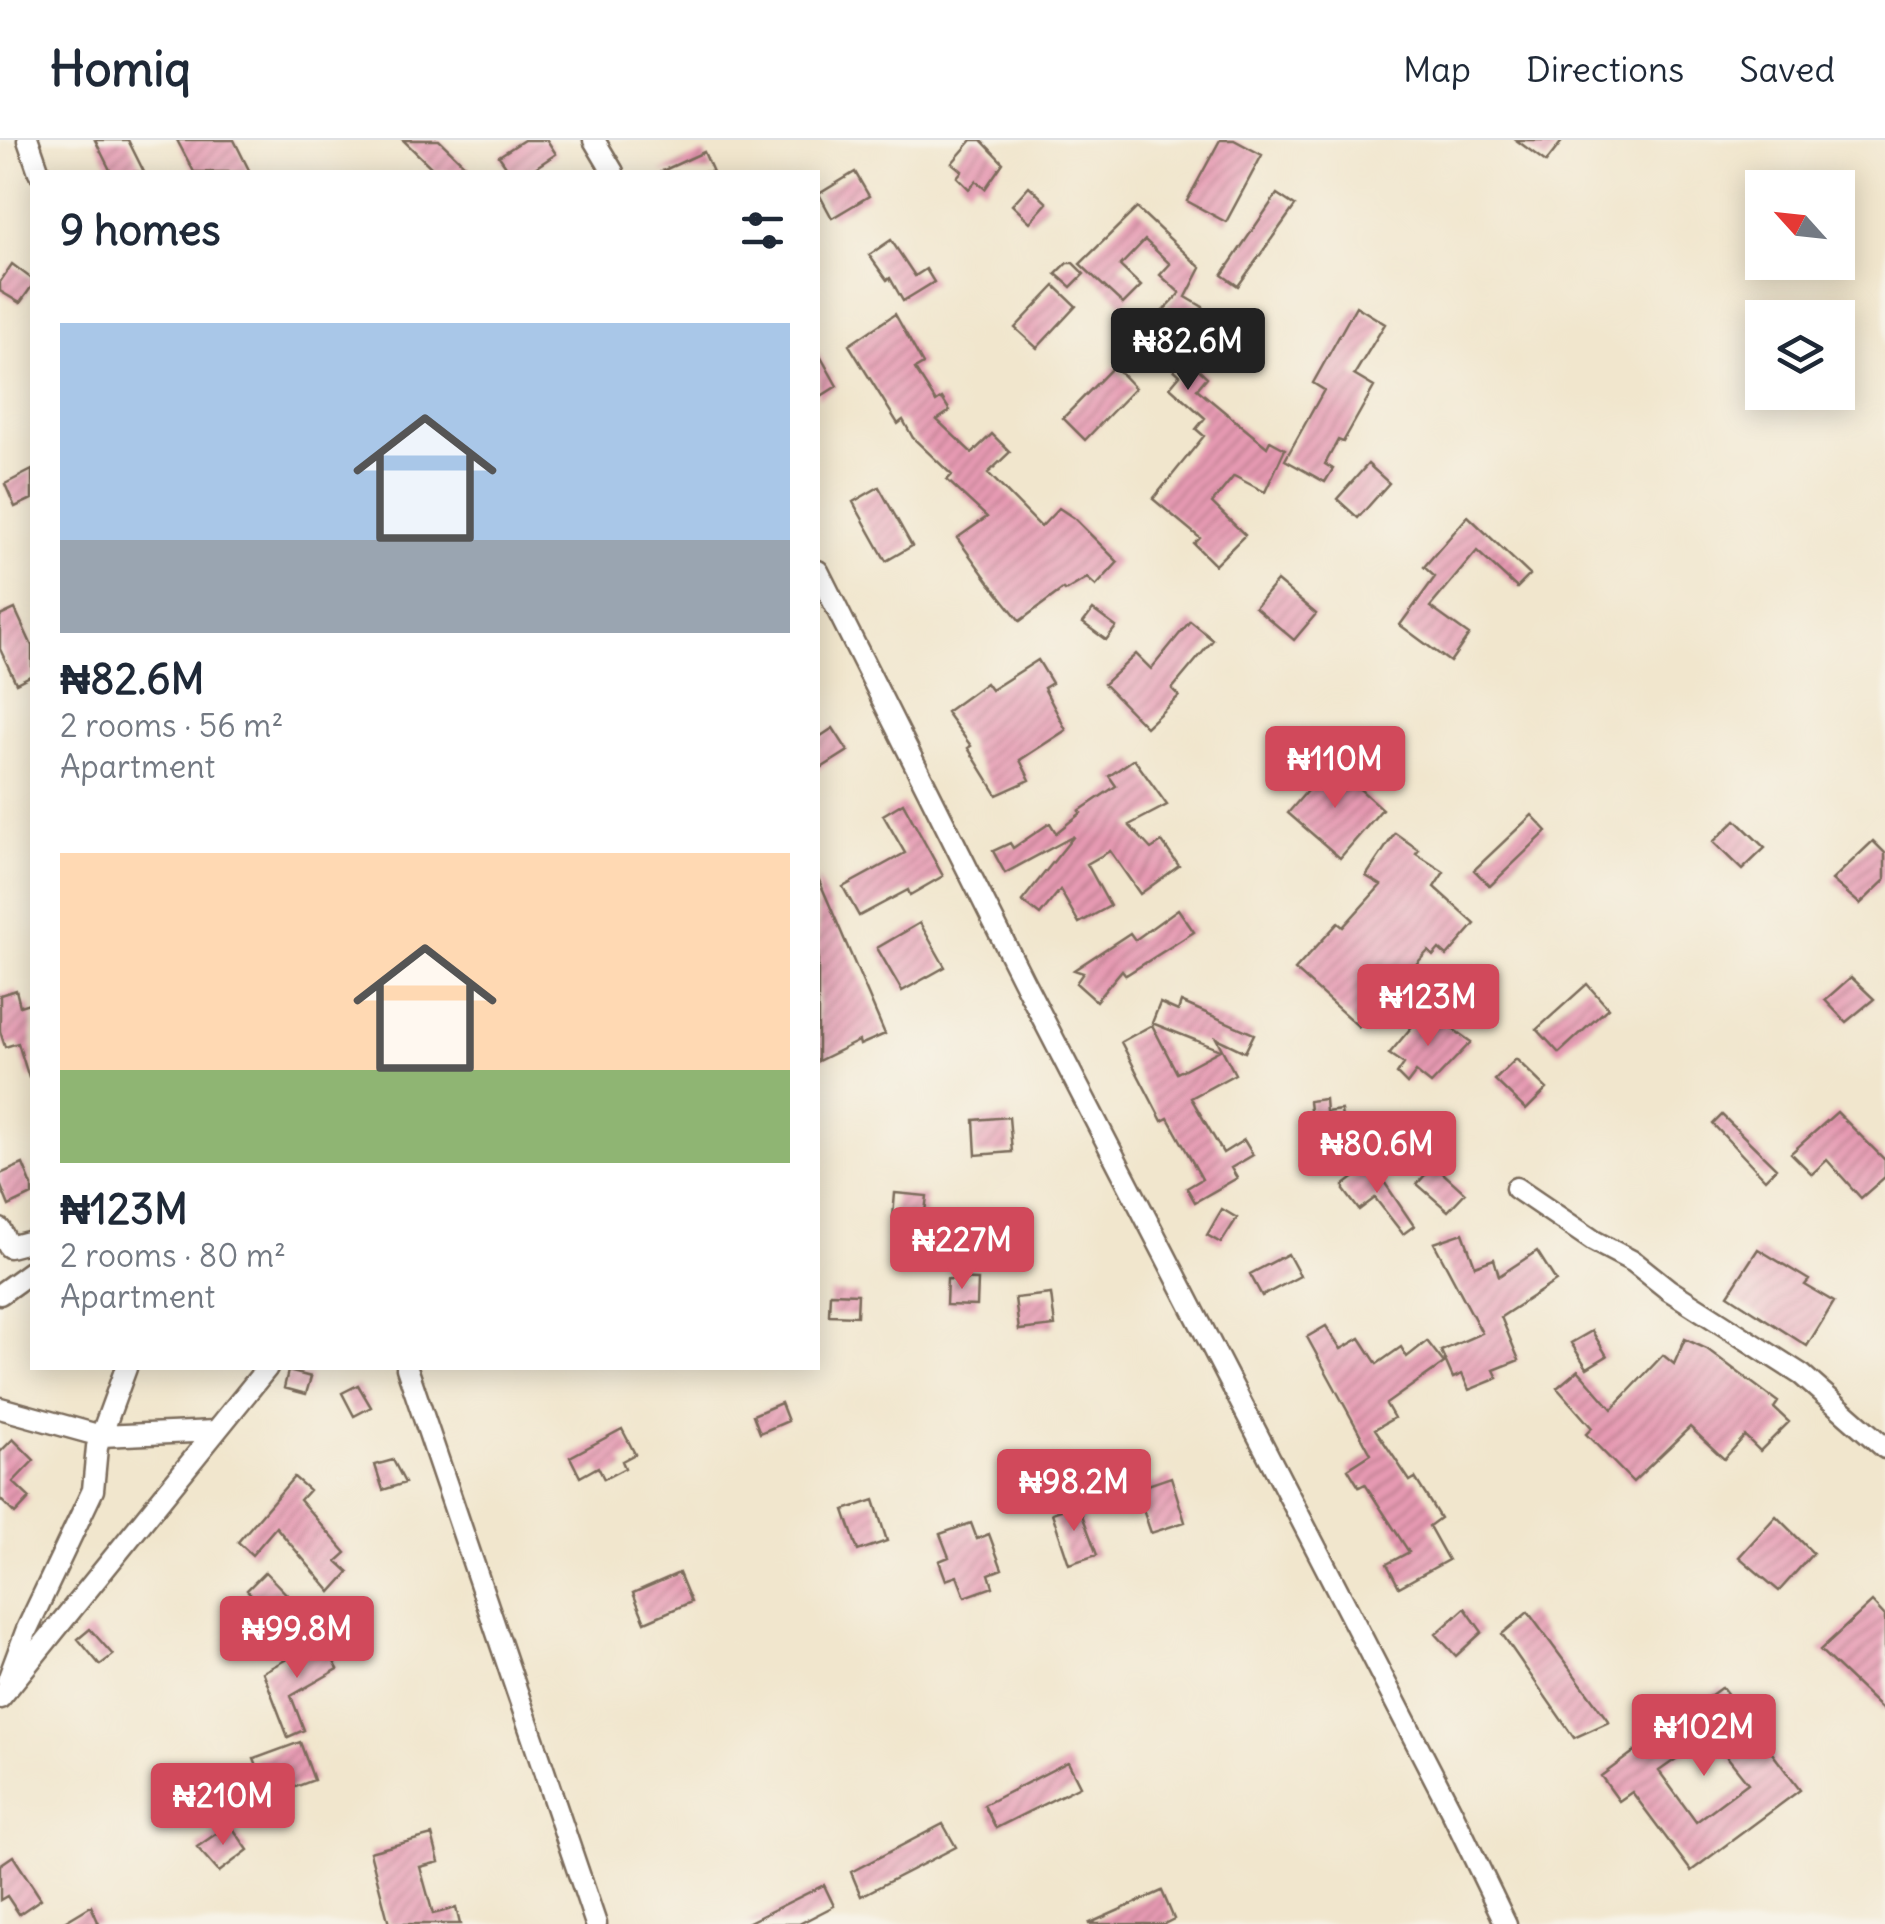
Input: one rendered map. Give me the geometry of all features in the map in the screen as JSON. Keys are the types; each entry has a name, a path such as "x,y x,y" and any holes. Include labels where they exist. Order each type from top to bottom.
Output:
{"street":[{"path":"28,140 38,170"},
{"path":"594,140 611,170"},
{"path":"820,575 1506,1924"},
{"path":"1516,1188 1802,1375 1885,1448"},
{"path":"3,1248 30,1242"},
{"path":"0,1294 30,1272"},
{"path":"1,1697 26,1629 94,1490 101,1436 125,1370"},
{"path":"1,1697 265,1370"},
{"path":"408,1370 596,1924"},
{"path":"4,1408 101,1436 216,1432"}],"building":[{"path":"95,140 128,140 143,170 110,170"},
{"path":"177,140 234,140 249,170 193,170"},
{"path":"403,140 439,140 470,170 434,170"},
{"path":"524,140 547,140 556,154 532,170 509,170 499,156"},
{"path":"972,140 981,140 1003,163 985,189 976,181 969,189 957,177 962,171 952,163"},
{"path":"1220,140 1234,140 1262,155 1226,222 1187,201"},
{"path":"1516,140 1563,140 1546,162"},
{"path":"704,152 712,170 664,170"},
{"path":"855,172 869,196 832,218 820,193"},
{"path":"1029,186 1047,203 1030,222 1012,205"},
{"path":"1277,194 1295,206 1238,286 1222,275"},
{"path":"1137,208 1201,268 1186,297 1203,307 1171,343 1207,377 1197,389 1267,447 1270,441 1285,449 1265,492 1234,476 1212,503 1245,535 1215,565 1194,544 1200,538 1153,499 1204,436 1196,429 1205,418 1170,387 1180,375 1138,337 1180,293 1160,275 1170,264 1145,240 1120,266 1141,286 1123,304 1080,264"},
{"path":"891,240 915,276 926,269 934,282 903,301 890,278 887,280 869,255"},
{"path":"1067,263 1073,263 1084,274 1071,287 1056,274"},
{"path":"12,264 30,278 30,289 20,303 0,291 0,282"},
{"path":"1055,286 1076,306 1037,348 1015,328"},
{"path":"1356,306 1385,324 1354,375 1374,387 1343,442 1338,440 1325,464 1333,469 1325,482 1285,460 1324,390 1313,383"},
{"path":"895,314 923,364 915,369 936,402 942,398 950,411 937,420 972,453 992,434 1010,452 988,473 1041,527 1059,508 1118,562 1096,586 1087,578 1063,589 1020,621 989,582 957,538 987,517 947,480 952,475 913,438 903,420 898,424 849,345"},
{"path":"820,356 837,386 820,397"},
{"path":"1114,366 1135,388 1085,440 1063,418"},
{"path":"1368,464 1389,483 1358,518 1337,499"},
{"path":"30,471 30,500 15,507 5,484"},
{"path":"879,487 912,546 886,561 853,502"},
{"path":"1468,516 1530,575 1517,588 1477,551 1430,607 1469,635 1450,662 1400,625 1435,577 1424,567"},
{"path":"1277,581 1316,614 1294,640 1255,607"},
{"path":"15,609 30,642 30,676 16,683 0,649 0,616"},
{"path":"1093,610 1116,627 1106,640 1083,623"},
{"path":"1190,621 1213,640 1172,689 1179,696 1146,727 1104,684 1136,654 1151,669"},
{"path":"1038,660 1052,683 1044,688 1066,730 1020,760 1030,780 997,795 968,748 971,746 946,712 986,683 991,690"},
{"path":"833,728 848,751 820,769 820,737"},
{"path":"1134,759 1167,805 1129,825 1151,849 1162,842 1179,866 1140,894 1110,851 1087,864 1110,906 1079,923 1060,890 1040,915 1022,901 1074,836 1005,873 993,851 1010,843 1013,848 1050,823 1056,833 1079,811 1116,786 1109,776"},
{"path":"1331,763 1382,809 1340,858 1288,813"},
{"path":"903,803 943,876 859,916 843,887 905,853 883,815"},
{"path":"1532,815 1547,831 1490,886 1474,870"},
{"path":"1736,820 1765,848 1742,870 1713,842"},
{"path":"1395,833 1419,850 1416,854 1444,872 1434,887 1475,924 1447,956 1439,949 1433,956 1428,951 1359,1027 1295,970 1338,923 1343,927 1381,885 1366,876"},
{"path":"1873,841 1885,853 1885,880 1860,904 1832,880"},
{"path":"820,883 885,1034 860,1045 859,1041 820,1060"},
{"path":"1178,909 1194,932 1126,975 1122,970 1096,1001 1076,983 1083,973 1074,970 1130,933 1135,940"},
{"path":"920,923 945,967 902,991 877,948"},
{"path":"1851,977 1874,999 1846,1022 1825,1000"},
{"path":"1587,984 1608,1008 1559,1053 1537,1029"},
{"path":"16,990 20,1006 29,1003 30,1078 18,1043 5,1047 0,1031 0,995"},
{"path":"1181,1002 1254,1034 1245,1052 1216,1038 1235,1074 1191,1098 1223,1153 1244,1140 1253,1155 1231,1168 1237,1178 1195,1202 1187,1188 1202,1179 1168,1118 1162,1121 1121,1042 1152,1025 1177,1073 1220,1050 1152,1023 1160,1003 1178,1011"},
{"path":"1426,1010 1471,1042 1431,1084 1416,1072 1407,1084 1397,1074 1404,1064 1389,1054"},
{"path":"1516,1059 1547,1089 1526,1110 1495,1080"},
{"path":"1325,1099 1326,1112 1341,1110 1347,1165 1316,1169 1309,1101"},
{"path":"1837,1112 1885,1160 1885,1177 1861,1198 1827,1160 1812,1174 1791,1153"},
{"path":"1722,1115 1776,1168 1765,1179 1713,1124"},
{"path":"1009,1117 1012,1152 976,1155 974,1120"},
{"path":"23,1164 30,1181 30,1196 9,1206 0,1174"},
{"path":"1372,1164 1414,1226 1403,1234 1375,1198 1359,1210 1344,1190 1344,1185"},
{"path":"1434,1165 1465,1193 1448,1211 1417,1184"},
{"path":"895,1193 927,1196 924,1220 893,1217"},
{"path":"1222,1209 1237,1218 1221,1243 1207,1235"},
{"path":"1463,1233 1475,1266 1494,1259 1499,1276 1537,1251 1556,1281 1501,1317 1519,1360 1494,1370 1498,1378 1469,1390 1462,1374 1453,1378 1441,1351 1482,1333 1434,1243"},
{"path":"1758,1249 1809,1280 1805,1285 1834,1302 1807,1346 1728,1295"},
{"path":"1288,1254 1300,1276 1262,1296 1250,1274"},
{"path":"947,1279 978,1280 977,1306 946,1305"},
{"path":"830,1293 858,1294 857,1316 829,1315"},
{"path":"1051,1294 1055,1326 1019,1330 1015,1298"},
{"path":"1326,1326 1341,1349 1360,1338 1377,1364 1401,1347 1407,1357 1427,1341 1444,1363 1386,1404 1394,1418 1375,1429 1410,1481 1415,1478 1440,1518 1429,1526 1448,1560 1399,1587 1387,1564 1409,1552 1365,1484 1359,1487 1348,1469 1371,1454 1307,1337"},
{"path":"1592,1331 1607,1356 1587,1368 1571,1343"},
{"path":"1685,1339 1707,1349 1778,1402 1774,1408 1789,1422 1760,1451 1745,1436 1724,1459 1690,1427 1633,1482 1586,1434 1592,1428 1557,1388 1578,1370 1612,1409 1663,1355 1674,1364"},
{"path":"288,1371 311,1377 306,1394 284,1388"},
{"path":"358,1385 371,1407 354,1416 342,1393"},
{"path":"781,1403 788,1421 760,1433 753,1415"},
{"path":"622,1429 635,1454 622,1461 625,1468 604,1479 598,1467 580,1477 570,1457"},
{"path":"13,1439 34,1460 13,1482 30,1498 15,1514 0,1499 0,1452"},
{"path":"393,1460 405,1483 383,1490 375,1465"},
{"path":"294,1477 309,1490 300,1500 346,1553 337,1561 349,1572 331,1592 276,1527 252,1555 238,1542"},
{"path":"1171,1477 1185,1522 1151,1533 1136,1489"},
{"path":"874,1500 887,1541 858,1551 844,1510"},
{"path":"1078,1504 1097,1555 1069,1564 1052,1513"},
{"path":"1776,1516 1813,1553 1779,1591 1739,1557"},
{"path":"971,1523 977,1539 989,1534 1002,1569 989,1574 993,1587 965,1597 957,1576 946,1580 939,1561 949,1557 940,1534"},
{"path":"265,1572 305,1613 310,1611 267,1653 259,1631 279,1623 247,1590"},
{"path":"679,1573 691,1602 645,1622 633,1593"},
{"path":"1872,1602 1885,1616 1885,1712 1820,1650"},
{"path":"1465,1608 1482,1632 1456,1656 1436,1634"},
{"path":"1528,1612 1609,1722 1574,1738 1502,1634"},
{"path":"90,1629 113,1655 100,1665 78,1639"},
{"path":"322,1640 338,1669 291,1696 304,1730 288,1737 263,1672"},
{"path":"1722,1687 1800,1790 1691,1871 1632,1792 1619,1801 1601,1776","holes":["1710,1735 1748,1783 1696,1822 1659,1771"]},
{"path":"300,1742 314,1780 269,1797 254,1759"},
{"path":"1068,1762 1080,1786 996,1828 984,1805"},
{"path":"230,1824 248,1850 219,1872 197,1847"},
{"path":"943,1824 956,1847 861,1896 851,1872"},
{"path":"432,1835 439,1862 420,1867 433,1914 456,1908 460,1924 389,1924 370,1852"},
{"path":"13,1856 41,1899 19,1914 7,1896 0,1900 0,1865"},
{"path":"824,1885 834,1906 799,1924 745,1924"},
{"path":"1162,1891 1174,1919 1164,1924 1088,1924"},
{"path":"91,1906 99,1924 61,1924"}]}
